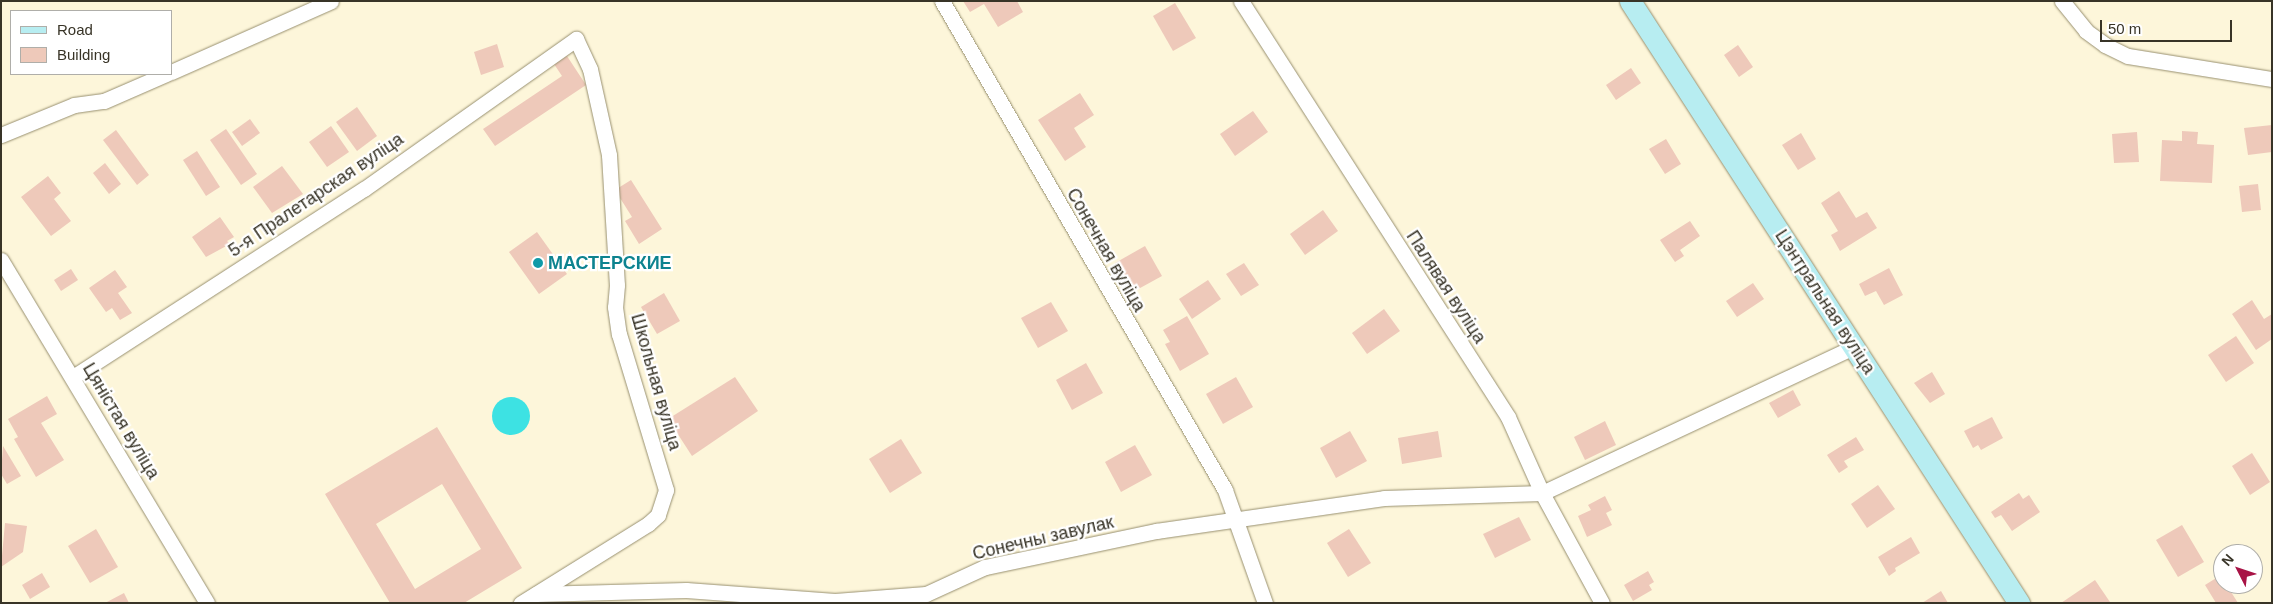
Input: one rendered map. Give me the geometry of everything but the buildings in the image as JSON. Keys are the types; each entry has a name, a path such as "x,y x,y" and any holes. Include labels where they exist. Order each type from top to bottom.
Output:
{"street":[{"path":"172,72 331,1"},
{"name":"Сонечная вуліца","path":"942,1 1167,394 1204,451 1225,490 1234,520 1265,603"},
{"name":"Палявая вуліца","path":"1241,1 1508,417 1542,493 1602,603"},
{"name":"Цэнтральная вуліца","path":"1630,1 2019,603"},
{"path":"2062,1 2086,31 2105,46 2128,56 2272,80"},
{"name":"5-я Пралетарская вуліца","path":"73,377 364,189 576,39"},
{"name":"Школьная вуліца","path":"521,603 648,524 658,515 666,490 620,334 615,307 616,284 609,155 590,69 576,39"},
{"path":"1,135 74,105 104,101 164,75"},
{"name":"Цяністая вуліца","path":"1,260 207,603"},
{"path":"1542,493 1854,347"},
{"name":"Сонечны завулак","path":"536,594 686,590 836,602 926,594 985,567 1156,531 1384,498 1542,493"}],"water":[{"path":"511,397 524,403 530,416 524,429 511,435 498,429 492,416 498,403"}],"place":[{"name":"МАСТЕРСКИЕ","path":"538,263"}]}
